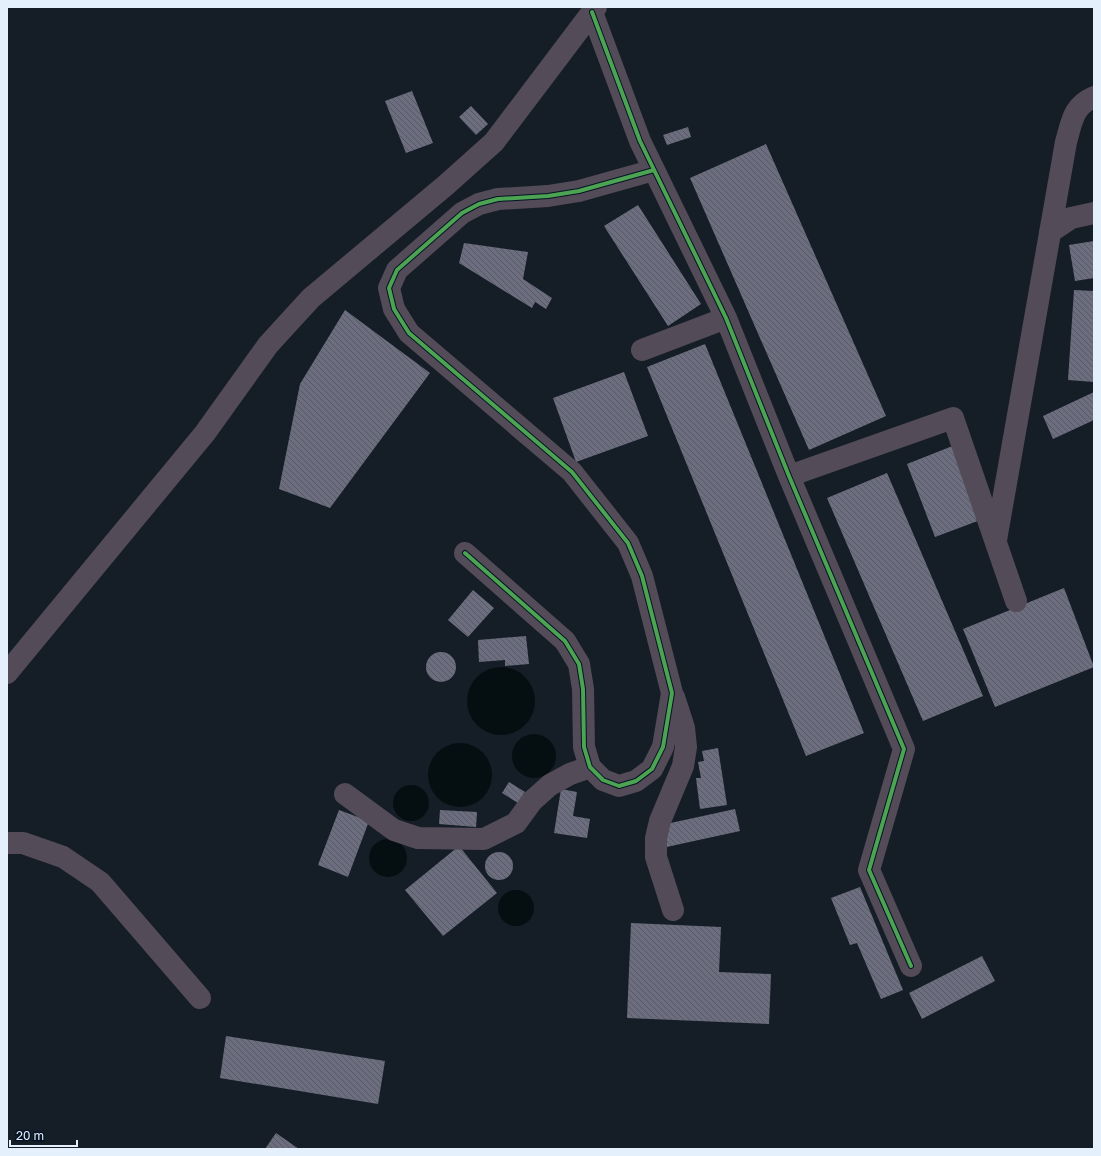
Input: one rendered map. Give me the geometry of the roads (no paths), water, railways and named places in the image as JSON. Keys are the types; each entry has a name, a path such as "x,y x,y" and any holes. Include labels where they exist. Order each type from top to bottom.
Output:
{"street":[{"path":"594,9 640,141 726,318 789,476 904,749 869,870 911,966"},
{"path":"7,673 205,433 268,345 311,298 446,185 494,142 594,9"},
{"path":"996,540 1066,142 1074,114 1083,102 1094,97"},
{"path":"654,170 579,191 548,196 498,199 479,204 462,213 397,270 390,288 394,308 410,333 572,472 628,543 642,576 672,692 684,728 686,747 684,766 660,820 656,844 656,857 673,910"},
{"path":"1050,232 1071,218 1094,213"},
{"path":"642,350 726,318"},
{"path":"789,476 952,418 996,540 1016,601"},
{"path":"465,553 565,640 580,664 584,689 584,746 590,767 603,780 619,786 636,781 652,769 663,747 672,692"},
{"path":"345,794 394,830 418,838 484,839 516,823 532,801 550,785 570,774 590,767"},
{"path":"7,843 23,843 63,857 100,882 200,998"}]}
